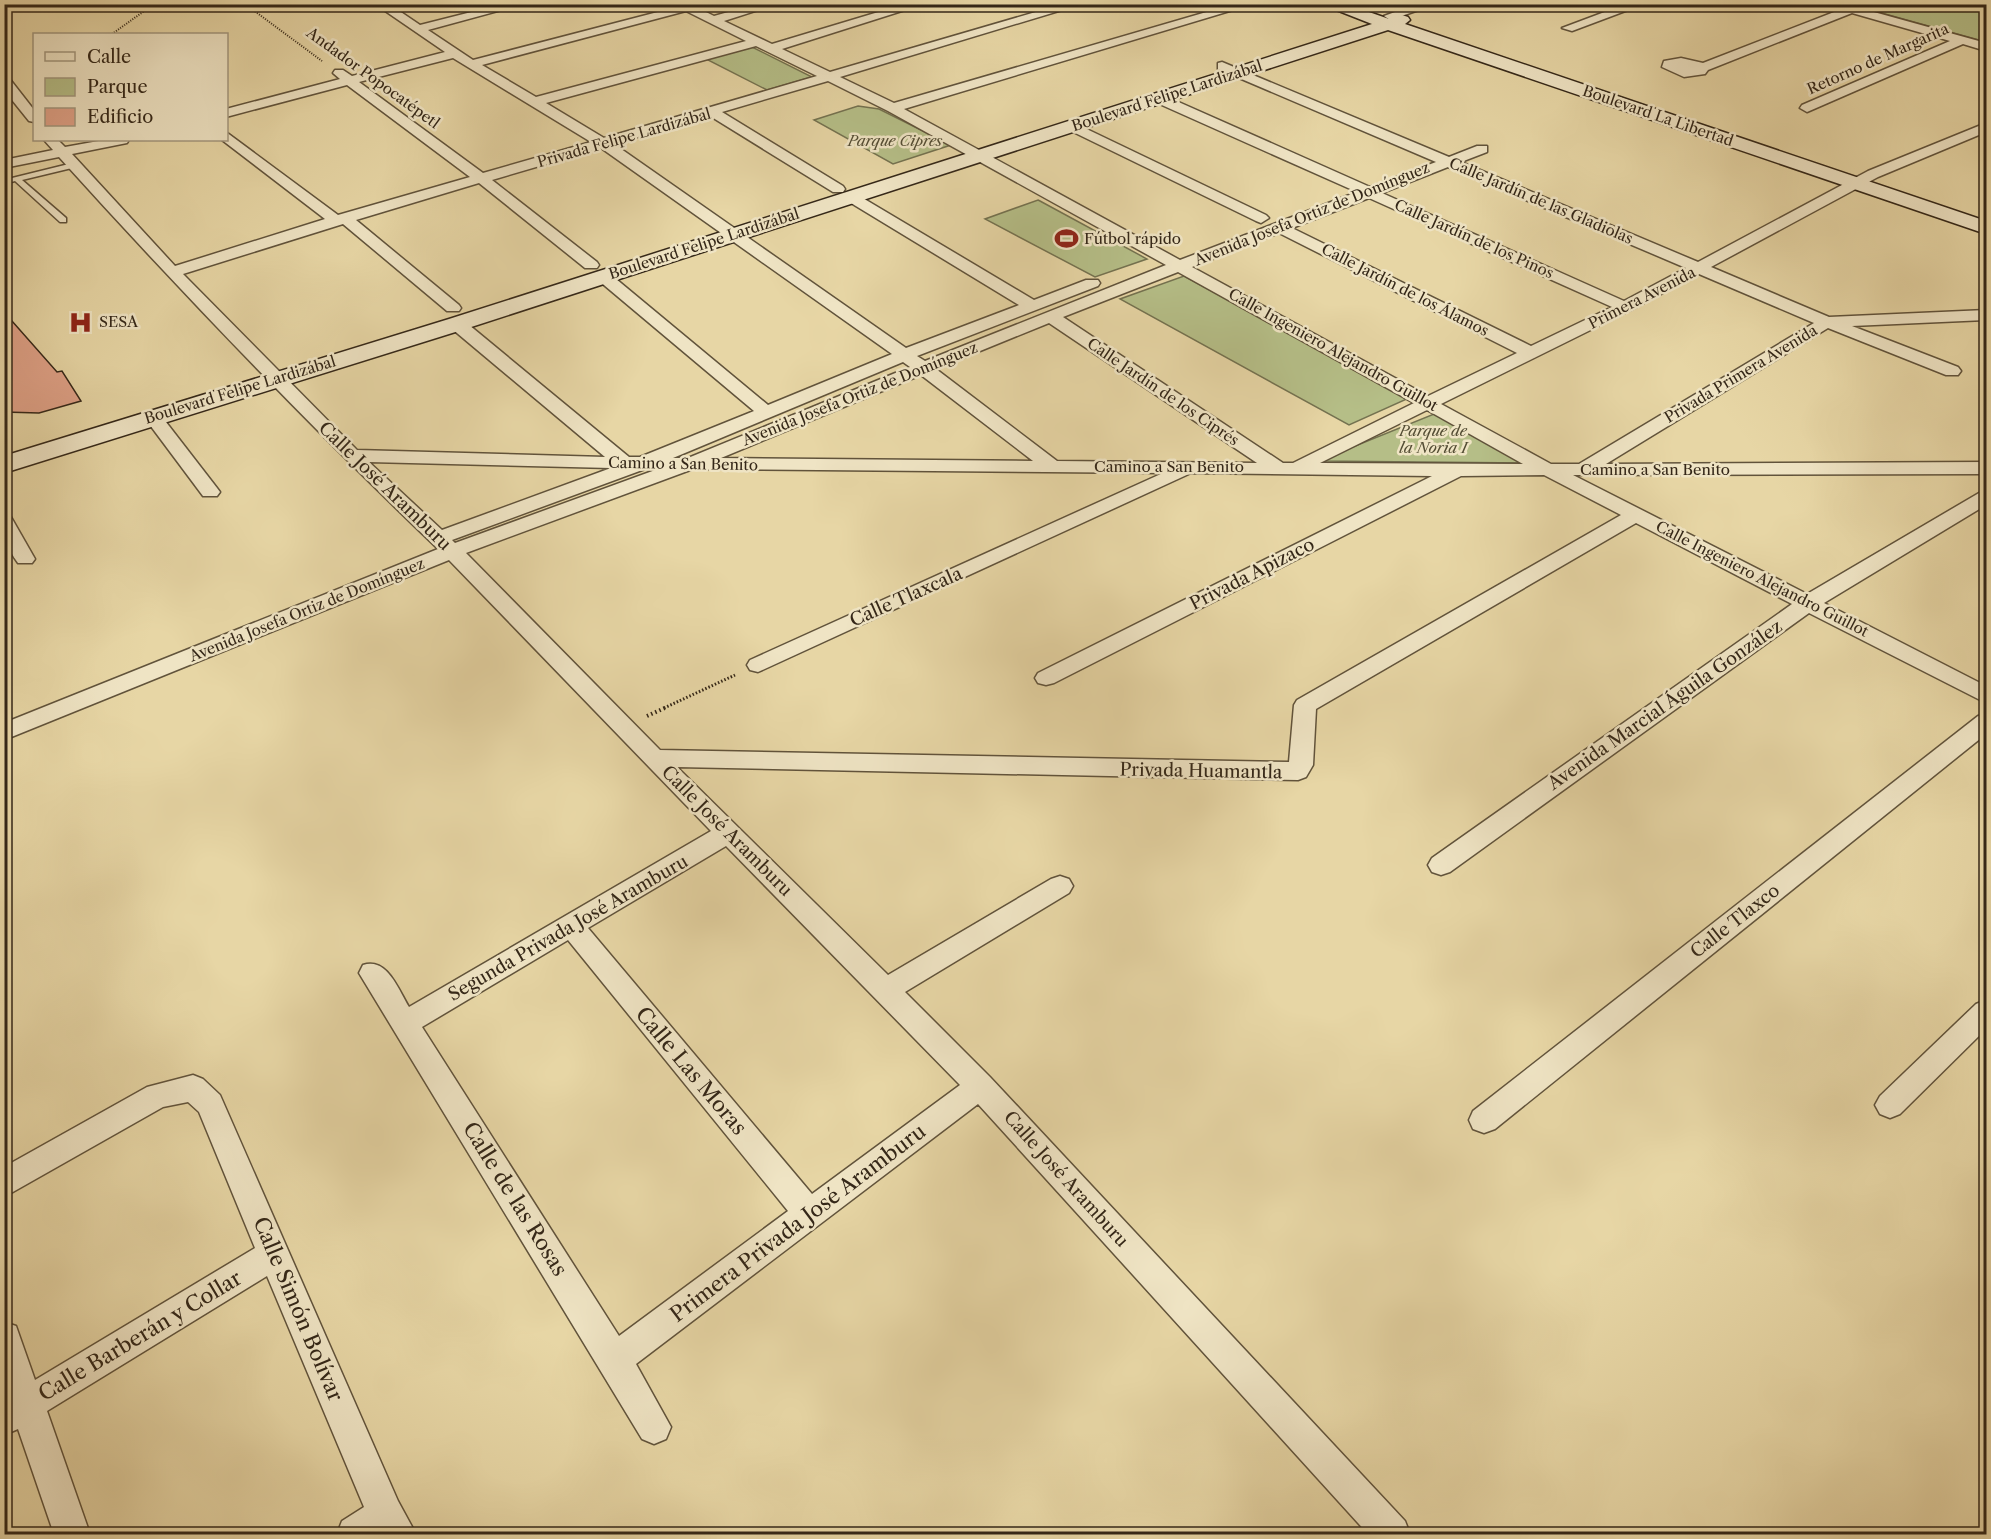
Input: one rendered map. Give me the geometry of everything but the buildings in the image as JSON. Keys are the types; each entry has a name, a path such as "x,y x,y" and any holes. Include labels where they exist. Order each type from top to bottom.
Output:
{"main road":[{"name":"Boulevard La Libertad","path":"1329,4 1386,16 1986,212"},
{"name":"Boulevard La Libertad","path":"1386,16 1986,228"},
{"name":"Boulevard Felipe Lardizábal","path":"4,451 272,374 972,153 1386,16"},
{"name":"Boulevard Felipe Lardizábal","path":"972,153 1160,99 1230,69"},
{"name":"Boulevard Felipe Lardizábal","path":"4,465 153,417 272,374"}],"street":[{"path":"380,4 471,64 604,144 924,368 1053,467"},
{"path":"419,29 519,4"},
{"path":"713,20 772,4"},
{"path":"534,102 763,46 920,4"},
{"path":"893,108 1248,4"},
{"path":"1386,16 1431,4"},
{"path":"1686,62 1832,4"},
{"path":"1837,4 1986,47"},
{"path":"1702,68 1686,62 1668,64 1668,67 1684,73 1695,74 1702,68 1865,4"},
{"name":"Privada Felipe Lardizábal","path":"172,272 341,220 832,78 1068,5"},
{"path":"1569,28 1634,5"},
{"path":"471,64 683,6"},
{"name":"Calle Ingeniero Alejandro Guillot","path":"683,6 893,108 1550,471 1986,695"},
{"name":"Retorno de Margarita","path":"1807,108 1962,40"},
{"path":"228,102 344,77 451,50"},
{"name":"Calle Jardín de las Gladiolas","path":"1230,69 1426,153 1444,154 1827,322 1952,371"},
{"path":"228,112 344,77"},
{"name":"Andador Popocatépetl","path":"344,77 482,179 765,411"},
{"path":"4,81 33,117"},
{"name":"Calle Jardín de los Pinos","path":"1160,99 1625,307"},
{"path":"713,112 1031,305"},
{"path":"1072,126 1261,218"},
{"name":"Primera Avenida","path":"1296,467 1430,404 1625,307 1873,174 1986,127"},
{"path":"228,136 341,220 632,464"},
{"path":"4,164 65,149 116,141"},
{"name":"Calle José Aramburu","path":"65,149 172,272 352,456 445,545 980,1086 1392,1534"},
{"name":"Avenida Josefa Ortiz de Domínguez","path":"445,545 690,464 1050,316 1368,192 1444,154 1482,149"},
{"name":"Avenida Josefa Ortiz de Domínguez","path":"4,732 632,464 1031,305 1426,153"},
{"name":"Calle Jardín de los Álamos","path":"1279,227 1531,353"},
{"name":"Privada Primera Avenida","path":"1580,471 1827,322 1986,315"},
{"name":"Calle Jardín de los Ciprés","path":"1050,316 1276,467"},
{"path":"153,417 210,492"},
{"name":"Camino a San Benito","path":"352,456 632,464 1296,467 1550,471 1986,468"},
{"name":"Calle Tlaxcala","path":"758,664 1190,468"},
{"name":"Privada Apizaco","path":"1046,678 1458,470"},
{"name":"Avenida Marcial Águila González","path":"1441,865 1808,603 1986,497"},
{"name":"Privada Huamantla","path":"654,758 1298,771 1302,765 1305,705 1637,514"},
{"path":"4,521 25,559"},
{"name":"Calle Tlaxco","path":"1484,1120 1986,722"},
{"name":"Segunda Privada José Aramburu","path":"405,1023 572,927 730,832"},
{"path":"886,990 1060,886"},
{"name":"Calle Las Moras","path":"572,927 810,1214"},
{"name":"Calle de las Rosas","path":"373,973 615,1360 654,1427"},
{"path":"1890,1105 1986,1012"},
{"name":"Primera Privada José Aramburu","path":"615,1360 980,1086"},
{"name":"Calle Simón Bolívar","path":"4,1184 157,1096 193,1088 210,1104 392,1524"},
{"name":"Calle Barberán y Collar","path":"16,1411 274,1254"},
{"path":"4,1338 16,1411 72,1534"},
{"path":"355,1534 392,1524"}],"lane":[{"path":"4,182 17,179 65,149"},
{"path":"17,179 63,220"}],"path":[{"path":"113,33 154,4"},
{"name":"Andador Popocatépetl","path":"245,4 344,77"},
{"path":"623,727 758,664"}],"green space":[{"path":"1879,4 1986,5 1986,42 1867,9"},
{"path":"750,46 812,77 767,90 706,59"},
{"name":"Parque Cipres","path":"858,106 879,109 951,145 893,164 814,120"},
{"name":"Fútbol rápido","path":"1038,200 1147,259 1095,277 985,219"},
{"path":"1184,276 1409,398 1349,425 1120,299"},
{"name":"Parque de la Noria I","path":"1434,414 1528,463 1318,461"}],"place":[{"name":"Fútbol rápido","path":"1066,239"},
{"name":"SESA","path":"81,322"}]}
